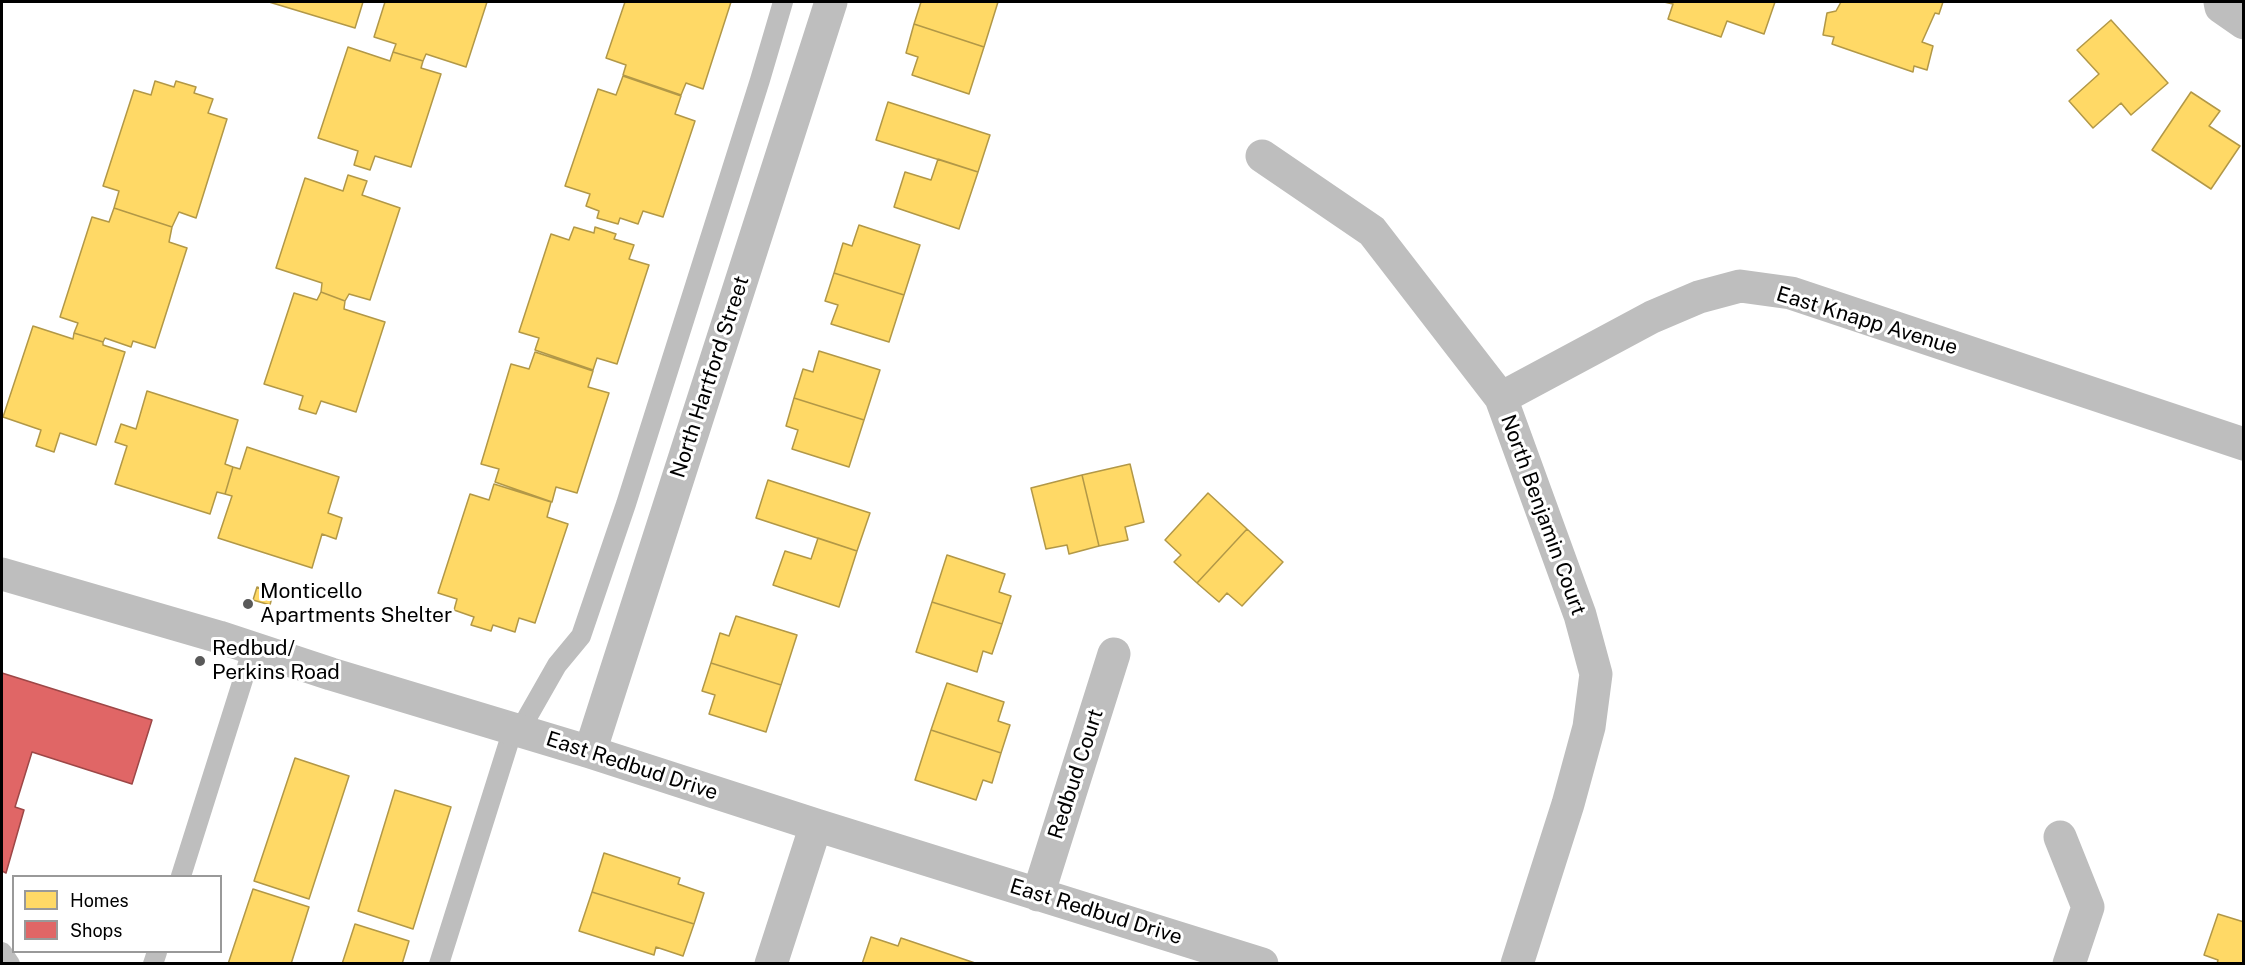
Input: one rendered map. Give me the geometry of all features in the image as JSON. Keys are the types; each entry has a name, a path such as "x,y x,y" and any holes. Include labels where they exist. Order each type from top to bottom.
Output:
{"street":[{"name":"North Hartford Street","path":"590,752 831,2"},
{"path":"2220,2 2221,7 2244,23"},
{"name":"North Benjamin Court","path":"1262,156 1372,231 1501,398 1581,615 1596,674 1586,738 1568,804 1518,963"},
{"name":"East Knapp Avenue","path":"1501,398 1652,317 1699,297 1740,286 1791,293 2244,444"},
{"name":"East Redbud Drive","path":"2,574 253,648 590,752 816,825 1262,963"},
{"name":"Redbud Court","path":"1038,894 1114,654"},
{"path":"771,963 816,825"},
{"path":"2060,837 2088,907 2069,963"}],"lane":[{"path":"439,963 517,730 557,665 581,636 626,504 783,2"},
{"path":"181,875 253,648"},
{"path":"2,952 10,963"}],"building: Homes":[{"path":"269,2 363,2 355,28"},
{"path":"385,2 487,2 466,67 426,54 423,61 393,52 396,44 374,37"},
{"path":"625,2 731,2 703,89 686,83 681,95 623,75 626,65 606,58"},
{"path":"921,2 998,2 984,47 914,24"},
{"path":"1664,2 1775,2 1764,34 1727,21 1721,37 1668,19 1673,4"},
{"path":"1841,2 1943,2 1939,14 1935,13 1922,42 1933,46 1927,70 1914,66 1913,72 1832,44 1834,37 1823,35 1827,13 1836,11"},
{"path":"2111,20 2168,83 2131,115 2121,103 2093,128 2069,101 2099,74 2077,50"},
{"path":"914,24 984,47 969,94 912,75 918,57 906,53"},
{"path":"348,47 390,61 393,52 423,61 421,68 441,74 411,167 375,156 370,170 354,165 358,151 318,138"},
{"path":"623,76 681,96 675,114 695,121 663,217 643,211 638,224 620,218 618,224 597,218 599,211 586,206 590,194 565,186 598,89 616,95"},
{"path":"155,81 174,87 176,81 196,87 194,93 213,99 208,113 227,119 196,218 179,212 172,227 114,208 119,191 103,186 134,90 151,95"},
{"path":"2191,92 2220,111 2209,126 2240,146 2211,189 2152,150"},
{"path":"888,102 990,135 978,172 876,140"},
{"path":"938,159 978,172 959,229 894,207 905,172 931,180"},
{"path":"348,175 367,181 362,195 400,208 370,300 349,294 345,301 321,292 322,283 276,268 305,178 343,191"},
{"path":"114,208 172,227 169,242 187,248 155,348 133,341 131,347 105,338 103,342 74,333 78,323 60,317 92,217 109,222"},
{"path":"859,225 920,245 904,295 834,273 843,243 852,246"},
{"path":"574,227 594,233 595,227 616,234 614,239 634,245 629,259 649,265 617,364 597,358 593,370 535,350 539,338 519,332 551,234 569,240"},
{"path":"834,273 904,295 889,342 831,324 838,305 825,301"},
{"path":"321,292 345,301 344,309 385,322 356,412 321,401 316,414 299,409 303,396 264,384 294,293 317,300"},
{"path":"33,326 73,339 74,333 125,352 96,445 60,433 54,452 36,446 41,430 3,417"},
{"path":"819,351 880,370 864,420 794,398 803,369 813,372"},
{"path":"535,352 593,371 588,387 609,393 577,493 556,487 552,502 495,482 499,469 481,464 511,364 529,369"},
{"path":"147,391 238,420 225,464 233,467 225,494 217,492 210,514 115,484 127,446 115,442 121,424 136,429"},
{"path":"794,398 864,420 849,467 792,449 798,430 786,426"},
{"path":"247,447 339,477 328,513 342,518 336,539 322,534 312,568 218,538 232,496 225,494 233,467 240,469"},
{"path":"1130,464 1144,522 1125,527 1128,540 1099,546 1082,475"},
{"path":"1082,475 1099,546 1069,554 1067,545 1046,549 1031,488"},
{"path":"768,480 870,513 857,551 756,518"},
{"path":"494,484 551,502 547,517 568,524 535,623 519,618 515,632 493,625 491,631 471,625 474,617 454,610 457,599 438,593 470,494 489,500"},
{"path":"1208,493 1247,529 1197,583 1174,562 1181,555 1165,540"},
{"path":"1247,529 1283,562 1242,606 1227,593 1219,602 1197,583"},
{"path":"818,538 857,551 839,607 773,585 785,551 811,559"},
{"path":"947,555 1005,574 999,592 1011,596 1002,624 932,602"},
{"path":"257,587 273,593 270,605 253,600"},
{"path":"932,602 1002,624 992,654 983,651 977,672 916,652"},
{"path":"736,616 797,635 781,685 711,663 720,633 729,636"},
{"path":"711,663 781,685 766,732 709,714 715,695 702,691"},
{"path":"947,683 1004,702 998,721 1010,725 1001,753 931,730"},
{"path":"931,730 1001,753 992,783 983,780 976,800 915,780"},
{"path":"295,758 349,776 309,899 254,881"},
{"path":"395,790 451,807 413,929 358,911"},
{"path":"604,853 680,878 678,884 704,893 694,924 592,892"},
{"path":"253,889 309,907 291,964 228,964"},
{"path":"592,892 694,924 683,956 656,947 654,955 579,931"},
{"path":"2218,914 2244,922 2244,964 2217,964 2218,960 2204,955"},
{"path":"355,924 409,941 402,964 342,964"},
{"path":"871,937 898,946 901,938 975,963 862,964"}],"building: Shops":[{"path":"2,673 152,720 132,784 32,752 15,807 24,810 6,873 2,871"}],"place":[{"name":"Monticello Apartments Shelter","path":"248,604"},
{"name":"Redbud/ Perkins Road","path":"200,661"}]}
